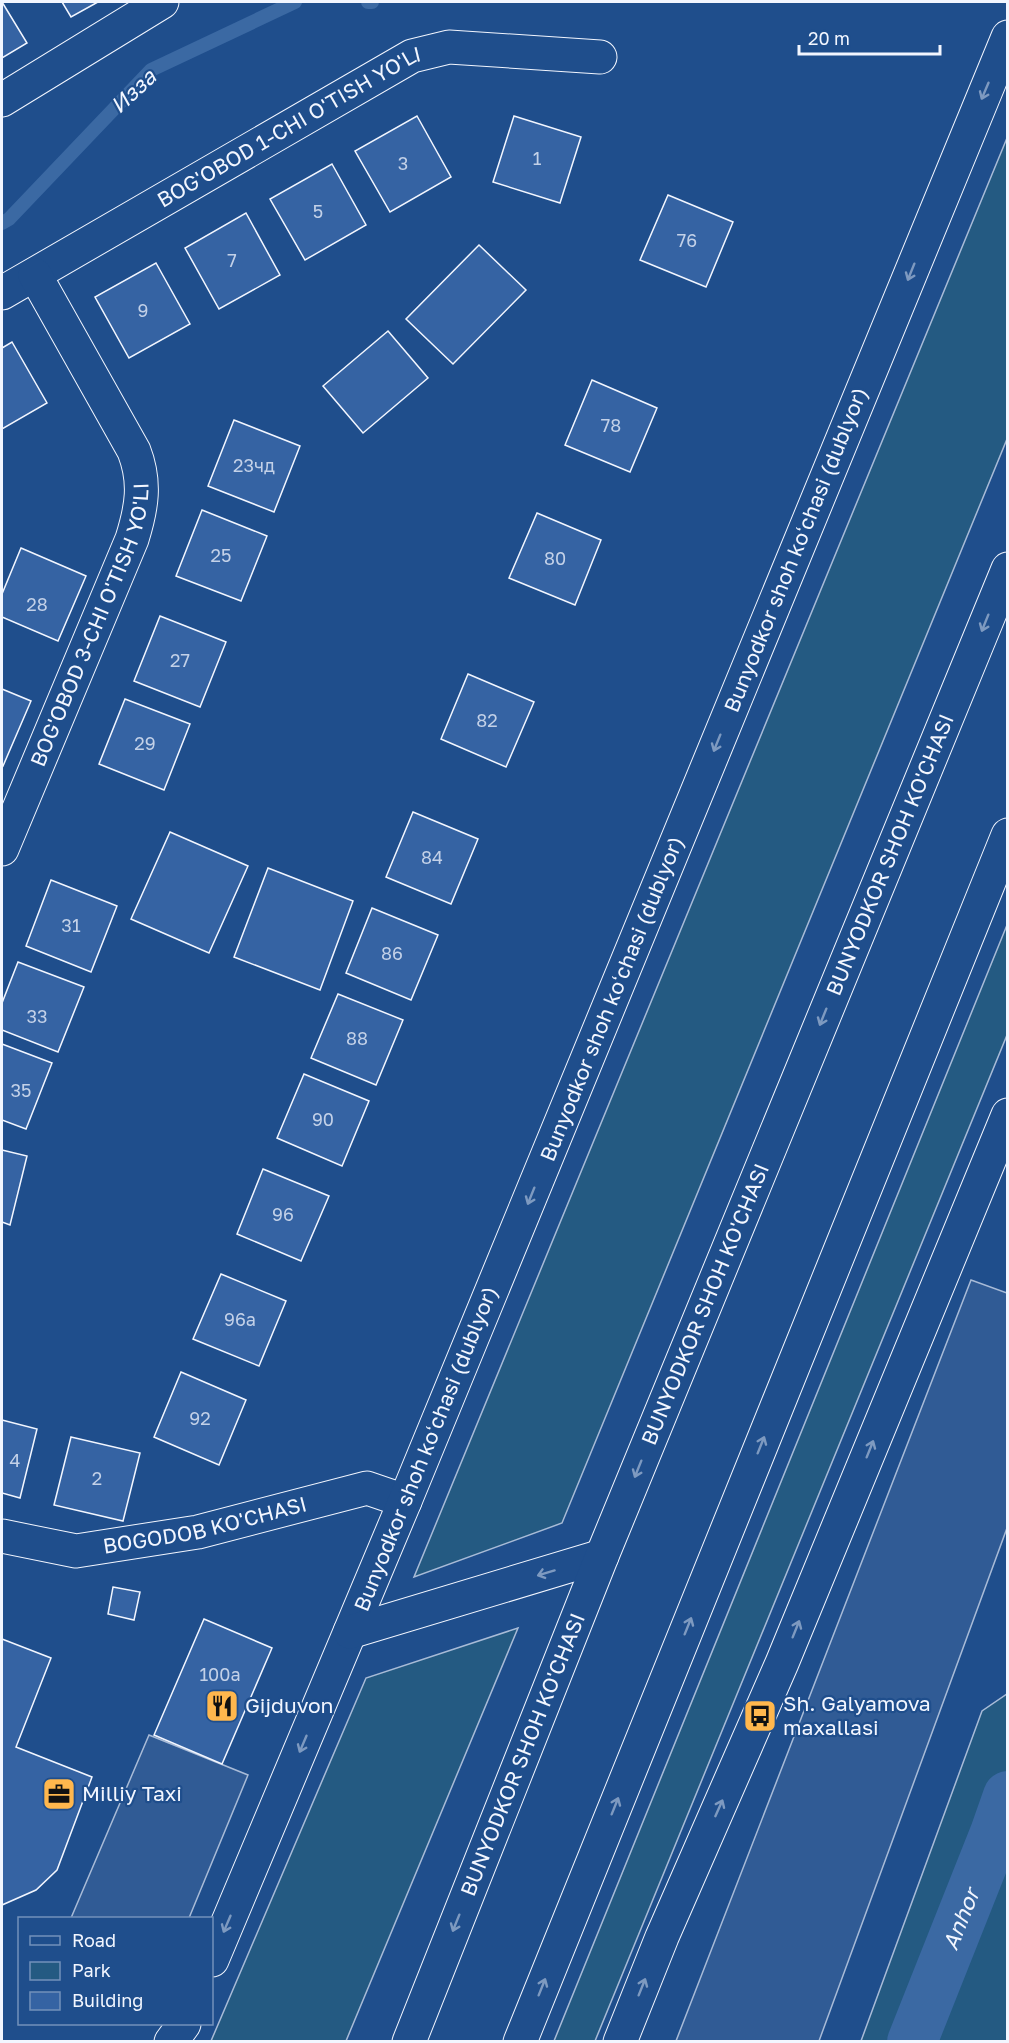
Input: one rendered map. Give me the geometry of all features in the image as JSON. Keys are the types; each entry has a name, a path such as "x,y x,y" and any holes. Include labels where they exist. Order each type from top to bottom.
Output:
{"street":[{"path":"2,100 162,2"},
{"name":"Bunyodkor shoh koʻchasi (dublyor)","path":"213,1957 351,1632 1008,37"},
{"name":"BOG'OBOD 1-CHI O'TISH YO'LI","path":"2,293 412,56 448,47 600,57"},
{"name":"BOG'OBOD 3-CHI O'TISH YO'LI","path":"2,849 132,539 143,488 141,470 134,451 35,275"},
{"name":"BUNYODKOR SHOH KO'CHASI","path":"409,2042 602,1556 1008,568"},
{"path":"520,2042 1008,835"},
{"path":"620,2042 662,1937 769,1695 1008,1115"},
{"name":"BOGODOB KO'CHASI","path":"2,1536 76,1551 198,1532 367,1488 405,1501"},
{"path":"351,1632 602,1556"},
{"path":"171,2042 183,2025"},
{"path":"177,2042 184,2025"}],"green space":[{"path":"1007,138 1007,439 562,1523 414,1577"},
{"path":"1007,925 1007,1035 595,2041 554,2041"},
{"path":"518,1628 346,2041 211,2041 366,1678"},
{"path":"1007,1694 1007,2041 861,2041 982,1711"}],"shaded area":[{"path":"971,1280 1007,1293 1007,1528 819,2041 676,2041"},
{"path":"149,1735 248,1775 189,1917 71,1917"}],"building":[{"path":"2,2 27,43 2,58"},
{"path":"62,2 98,2 71,17"},
{"path":"417,116 451,177 390,212 355,151"},
{"path":"514,116 581,137 560,203 493,182"},
{"path":"332,164 366,225 305,260 270,199"},
{"path":"668,195 733,222 706,287 640,260"},
{"path":"246,213 280,275 219,309 185,248"},
{"path":"479,245 526,290 453,364 406,319"},
{"path":"156,263 190,324 129,358 95,297"},
{"path":"388,331 428,378 363,433 323,386"},
{"path":"12,342 47,403 2,429 2,348"},
{"path":"592,380 657,408 630,472 565,445"},
{"path":"234,420 300,446 274,512 208,486"},
{"path":"202,510 267,536 241,601 176,576"},
{"path":"537,513 601,540 575,605 509,578"},
{"path":"21,548 86,576 58,641 2,617 2,594"},
{"path":"160,616 226,642 200,707 134,681"},
{"path":"468,674 534,702 506,767 441,739"},
{"path":"2,689 31,701 3,766 2,765"},
{"path":"125,699 190,724 164,790 99,764"},
{"path":"413,812 478,839 451,904 386,877"},
{"path":"170,832 248,866 209,953 131,919"},
{"path":"268,868 353,901 320,990 234,957"},
{"path":"51,880 117,906 91,972 26,946"},
{"path":"372,908 438,935 411,1000 346,973"},
{"path":"18,962 84,987 58,1052 2,1030 2,1003"},
{"path":"338,994 403,1020 376,1085 311,1058"},
{"path":"2,1044 52,1063 26,1129 2,1120"},
{"path":"304,1074 369,1101 342,1166 277,1138"},
{"path":"2,1150 27,1156 10,1225 2,1222"},
{"path":"263,1169 329,1196 301,1261 237,1234"},
{"path":"221,1274 286,1301 259,1366 193,1339"},
{"path":"181,1372 246,1400 219,1465 154,1437"},
{"path":"2,1420 37,1429 20,1498 2,1493"},
{"path":"71,1437 140,1453 123,1521 54,1505"},
{"path":"113,1587 140,1592 134,1620 108,1614"},
{"path":"204,1619 272,1648 222,1764 154,1735"},
{"path":"2,1639 51,1658 16,1747 92,1777 57,1870 36,1890 2,1905"}],"waterway":[{"name":"Изза","path":"2,223 9,219 151,70 295,2"},
{"name":"Anhor","path":"912,2042 1008,1796"}],"place":[{"name":"Gijduvon","path":"222,1706"},
{"name":"Sh. Galyamova maxallasi","path":"760,1716"},
{"name":"Milliy Taxi","path":"59,1794"}]}
